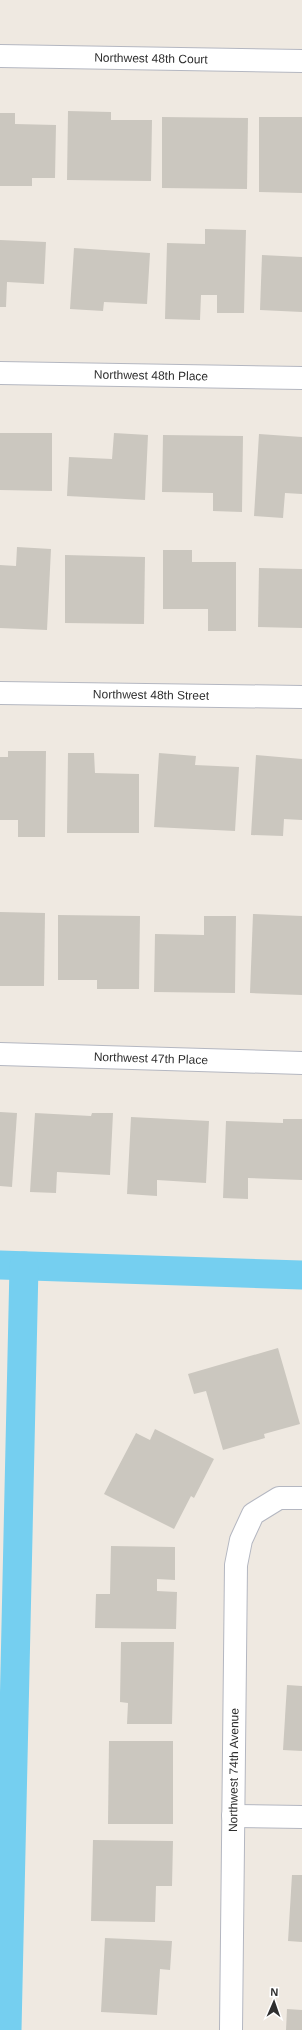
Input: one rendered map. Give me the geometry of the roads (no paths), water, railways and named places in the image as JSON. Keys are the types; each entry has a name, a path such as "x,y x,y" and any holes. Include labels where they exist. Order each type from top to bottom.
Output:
{"street":[{"name":"Northwest 48th Court","path":"0,56 302,61"},
{"name":"Northwest 48th Place","path":"0,373 302,378"},
{"name":"Northwest 48th Street","path":"0,693 302,697"},
{"name":"Northwest 47th Place","path":"0,1054 302,1063"},
{"name":"Northwest 74th Avenue","path":"231,2030 236,1565 241,1540 253,1514 279,1498 302,1498"},
{"path":"233,1816 302,1817"}],"waterway":[{"path":"0,1265 302,1275"},
{"path":"7,2030 24,1266"}]}
